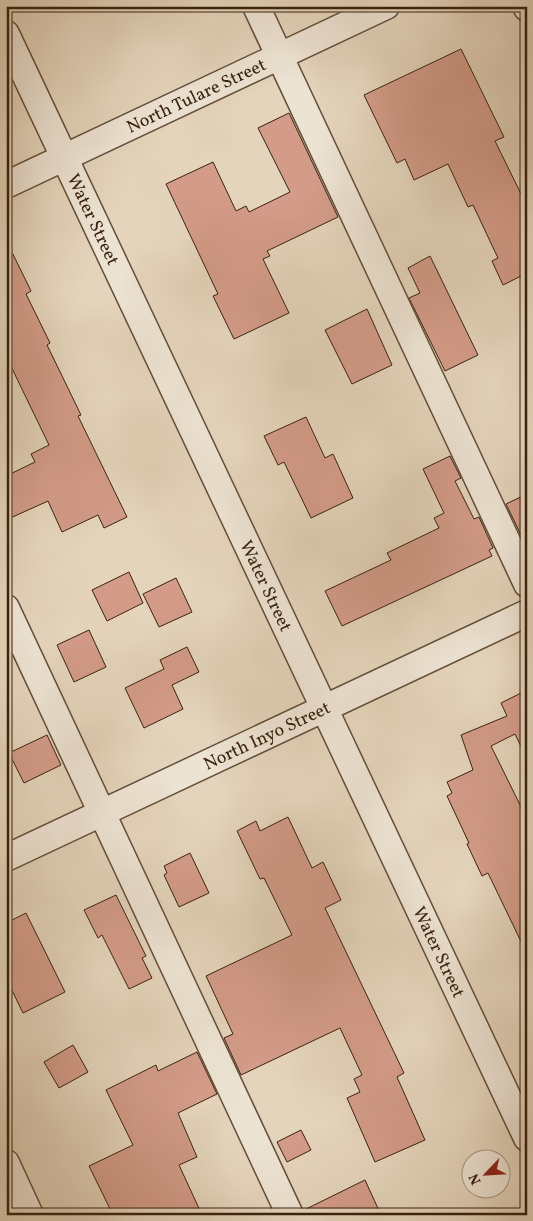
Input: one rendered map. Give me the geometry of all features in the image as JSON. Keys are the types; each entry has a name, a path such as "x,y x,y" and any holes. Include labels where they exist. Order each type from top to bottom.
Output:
{"street":[{"path":"256,6 527,584"},
{"name":"North Tulare Street","path":"6,185 386,6"},
{"name":"Water Street","path":"6,34 527,1138"},
{"path":"6,608 290,1215"},
{"name":"North Inyo Street","path":"6,858 527,613"},
{"path":"6,1163 30,1215"}],"building":[{"path":"461,49 504,137 495,141 527,206 527,273 503,285 492,261 498,258 473,205 468,207 448,164 414,180 405,159 397,163 364,95"},
{"path":"289,113 338,217 267,251 270,256 263,259 289,313 234,339 213,296 218,294 166,184 213,162 236,211 246,206 249,212 290,192 258,128"},
{"path":"6,240 31,291 26,294 50,343 47,345 81,415 78,416 127,517 104,528 98,515 62,532 48,501 6,520 6,476 35,462 31,454 49,445 6,356"},
{"path":"430,256 478,355 445,371 409,298 420,293 408,268"},
{"path":"367,309 392,365 352,384 325,330"},
{"path":"306,417 325,458 333,454 353,498 311,518 284,462 278,465 264,436"},
{"path":"450,456 461,478 455,481 474,519 479,517 493,548 489,550 492,556 342,626 325,591 391,560 387,553 439,528 434,518 444,513 423,469"},
{"path":"527,494 527,532 521,535 506,504"},
{"path":"129,572 143,603 107,621 92,590"},
{"path":"176,578 192,612 159,627 143,594"},
{"path":"89,630 106,667 74,682 57,645"},
{"path":"187,647 199,672 172,685 183,709 144,728 125,688 164,669 160,660"},
{"path":"527,690 527,759 515,734 491,746 527,819 527,954 488,873 482,876 467,844 469,843 447,796 452,793 447,782 473,770 461,735 507,716 501,703"},
{"path":"47,735 61,765 24,783 9,753"},
{"path":"288,817 312,868 323,862 341,900 325,908 404,1073 397,1077 425,1140 375,1162 347,1098 360,1092 354,1079 362,1075 340,1028 241,1075 224,1038 233,1034 206,976 292,935 264,878 260,879 237,831 256,821 260,831"},
{"path":"190,853 209,893 179,907 164,875 167,873 164,866"},
{"path":"116,895 146,956 142,958 152,978 129,989 102,935 98,938 84,910"},
{"path":"26,913 65,992 23,1013 6,978 6,923"},
{"path":"73,1045 88,1072 59,1088 44,1062"},
{"path":"197,1052 217,1094 178,1113 197,1157 179,1165 202,1215 113,1215 89,1166 133,1145 106,1090 156,1065 158,1071"},
{"path":"301,1130 311,1150 287,1162 277,1142"},
{"path":"365,1180 381,1215 305,1215 304,1210"}]}
